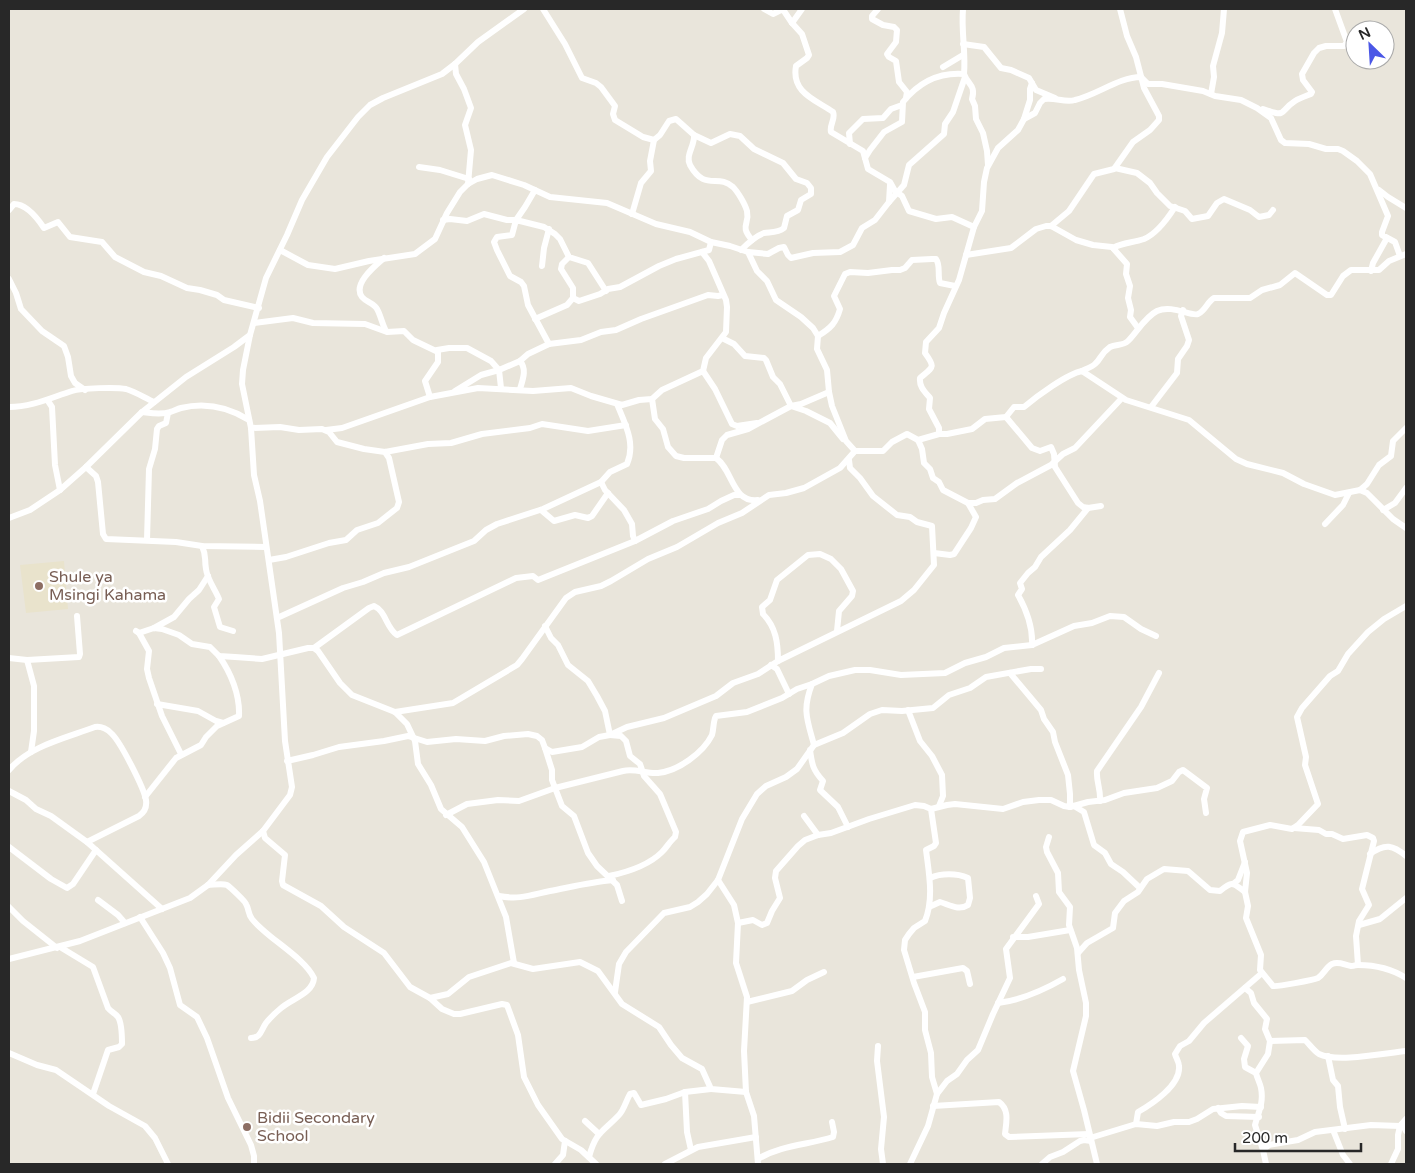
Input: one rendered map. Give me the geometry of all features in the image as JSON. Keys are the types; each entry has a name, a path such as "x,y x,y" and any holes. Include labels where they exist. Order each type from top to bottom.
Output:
{"street":[{"path":"9,960 59,948 190,898 208,884 262,831 290,795 292,787 287,761 278,618 260,501 254,475 251,428 242,377 250,335 266,278 310,184 327,157 358,117 383,98 437,77 456,64 478,42 524,9"},
{"path":"543,9 565,44 579,74 585,80 596,83 601,87 614,104 615,120 644,137 654,140"},
{"path":"764,9 773,14 781,10 784,11 802,34 809,55 796,66 796,79 805,94 833,112 834,116 830,130 863,151 868,169 890,182 912,213 936,219 952,217 974,227"},
{"path":"792,23 802,9"},
{"path":"865,158 887,130 898,126 902,122 907,92 899,82 897,63 888,54 896,42 897,30 894,27 883,26 872,19 872,16 878,9"},
{"path":"419,167 446,171 468,181 492,175 556,198 600,202 663,226 690,232 712,242 748,252 768,254 784,247 792,258 813,252 840,252 854,244 862,228 875,220 898,193 906,181 909,165 944,134 945,124 953,112 964,75 963,9"},
{"path":"1115,168 1133,142 1150,130 1159,120 1159,116 1140,77 1136,57 1127,36 1120,9"},
{"path":"1210,94 1214,77 1213,66 1222,32 1224,9"},
{"path":"963,44 984,47 1001,68 1029,78 1038,91 1056,98 1076,100 1118,84 1126,78 1140,77 1148,84 1162,84 1203,91 1240,100 1257,108 1281,114 1295,101 1311,94 1312,92 1302,74 1314,53 1323,47 1344,46 1347,42 1335,9"},
{"path":"942,67 963,55"},
{"path":"280,250 308,265 335,269 384,258 412,255 435,239 443,220 468,181 471,150 465,126 471,105 456,74 456,64"},
{"path":"850,144 849,133 863,119 883,118 891,109 904,101 929,79 954,73 964,75 972,84 974,94 972,99 976,106 976,120 987,151 988,167"},
{"path":"939,434 940,429 929,409 930,398 923,390 920,380 922,376 931,371 932,367 925,353 926,342 939,328 966,255 974,227 984,206 984,182 988,167 998,148 1017,132 1024,119 1030,102 1032,83"},
{"path":"1024,119 1035,112 1043,100 1056,98"},
{"path":"918,440 939,434 972,429 987,418 1006,417 1014,407 1024,407 1072,374 1082,372 1096,364 1101,354 1113,346 1126,343 1138,328 1158,310 1169,308 1198,314 1210,300 1217,297 1252,297 1262,290 1278,286 1295,273 1329,296 1343,276 1351,270 1379,270 1389,261 1403,255 1395,242 1382,233 1388,216 1366,168 1338,149 1326,149 1309,144 1285,143 1281,140 1273,120 1257,108"},
{"path":"632,214 641,183 651,171 650,162 654,140 662,133 669,121 676,119 694,135 711,143 730,134 740,136 754,149 783,163 798,180 807,183 812,188 811,194 801,200 798,210 787,216 784,228 778,232 763,234 752,240 741,250"},
{"path":"694,135 694,143 688,156 689,164 702,180 706,182 720,181 733,187 746,210 745,230 752,240"},
{"path":"1051,226 1071,208 1094,174 1115,168 1137,173 1150,183 1170,206 1185,211 1192,219 1208,216 1221,200 1250,210 1260,217 1269,215 1273,210"},
{"path":"889,202 890,182"},
{"path":"1376,187 1406,208"},
{"path":"535,190 516,220 512,235 499,236 494,244 510,276 521,282 524,286 526,301 549,344"},
{"path":"9,210 14,204 18,204 29,211 44,228 58,222 70,237 102,242 115,256 144,272 161,276 187,288 200,290 224,300 258,308"},
{"path":"1113,248 1123,243 1146,238 1162,224 1175,207"},
{"path":"443,220 470,220 484,214 549,229 560,239 569,257 587,262 606,291"},
{"path":"966,255 1011,248 1038,227 1051,226 1076,240 1113,248 1127,264 1126,274 1130,286 1128,298 1131,310 1130,318 1138,328"},
{"path":"542,266 549,229"},
{"path":"1371,271 1374,261 1387,238"},
{"path":"574,298 579,301 620,287 659,266 710,249 712,242"},
{"path":"702,252 709,261 727,303 726,332 706,358 703,371 715,389 732,424 740,425 762,422"},
{"path":"748,252 757,271 767,281 776,300 801,317 813,328 818,336 816,350 827,370 828,392 846,441"},
{"path":"569,257 562,264 561,269 573,288 574,298"},
{"path":"384,258 367,274 360,289 362,297 377,308 386,331"},
{"path":"818,336 831,328 836,320 840,309 834,299 835,293 842,278 850,272 868,273 900,270 905,268 912,260 936,259 939,264 938,279 940,283 955,286"},
{"path":"9,279 21,309 42,331 64,346 71,376 85,390"},
{"path":"449,394 485,373 499,370 520,361 528,354 549,344 581,340 601,332 616,330 708,295 724,295"},
{"path":"535,319 567,305 574,298"},
{"path":"1151,407 1177,373 1178,360 1189,344 1182,316 1183,310"},
{"path":"254,323 293,318 317,324 367,324 386,331 404,331 413,340 438,350 449,348 470,349 490,361 499,370 502,388"},
{"path":"9,518 30,510 60,490 154,402 186,377 250,335"},
{"path":"722,338 734,344 745,356 764,358 791,406 830,423 855,451 883,451 892,442 907,434 918,440 922,448 924,463 930,468 933,478 939,482 943,490 968,504 975,514 976,520 952,555 934,553"},
{"path":"430,397 425,383 426,378 438,362 438,350"},
{"path":"520,361 524,366 520,389"},
{"path":"251,428 280,427 299,430 326,430 342,428 430,397 478,388 533,391 571,388 624,405 638,400 652,399 662,390 703,371"},
{"path":"1082,372 1122,398 1188,420 1236,458 1247,464 1283,473 1329,494 1338,495 1360,490 1367,484 1379,465 1391,456 1393,441 1406,428"},
{"path":"9,407 23,407 48,401 76,390 127,389 154,402"},
{"path":"716,458 719,446 725,437 748,429 791,406 801,404 828,392"},
{"path":"968,504 995,499 1015,484 1075,448 1122,398"},
{"path":"652,399 654,419 663,429 668,447 676,456 684,458 716,458 722,463 740,495 747,500 760,500"},
{"path":"48,401 52,407 55,465 60,490"},
{"path":"278,618 343,588 364,582 384,573 409,567 474,541 484,531 497,524 541,510 601,482 610,472 628,462 631,444 626,425 616,404"},
{"path":"142,412 157,414 168,413 186,407 224,407 249,420"},
{"path":"147,540 147,488 150,466 155,449 157,430 159,426 166,423 168,413"},
{"path":"1006,417 1032,448 1040,451 1051,447 1054,454 1054,462 1078,503 1088,508 1101,506"},
{"path":"326,430 337,442 385,452 451,442 482,434 530,428 542,424 588,431 626,425"},
{"path":"395,712 448,704 458,700 519,663 566,598 574,592 605,584 648,559 676,547 718,523 742,513 771,494 783,494 802,489 840,468 855,451"},
{"path":"269,560 346,540 357,530 378,523 397,508 399,502 389,458 385,452"},
{"path":"545,748 552,752 565,748 579,747 599,737 610,735 627,727 664,718 716,696 730,685 758,674 778,661 906,598 934,564 931,524 917,522 910,517 897,516 873,496 850,468 849,460"},
{"path":"86,467 96,476 98,482 105,538 202,546 266,547"},
{"path":"601,482 608,493 624,510 632,524 634,541"},
{"path":"1383,510 1395,502 1406,488"},
{"path":"1360,490 1370,494 1383,510 1406,528"},
{"path":"541,510 554,521 575,516 588,518 592,516 608,493"},
{"path":"1325,524 1343,505 1349,493"},
{"path":"219,656 262,659 314,648 372,607 380,609 393,632 397,635 516,578 532,576 538,580 634,541 673,521 708,509 734,495 740,495"},
{"path":"1032,645 1028,614 1018,595 1022,589 1020,583 1028,572 1035,567 1041,557 1070,530 1088,508"},
{"path":"202,546 207,558 208,576 219,599 214,607 220,627 233,631"},
{"path":"778,661 777,642 770,621 763,614 762,607 770,600 777,580 808,555 820,554 837,564 843,571 853,591 852,596 839,612 837,632"},
{"path":"181,754 157,704 147,674 148,651 138,632 154,628 174,617 187,600 199,590 208,576"},
{"path":"1294,828 1318,804 1306,765 1297,717 1299,712 1330,676 1338,671 1348,654 1368,632 1384,619 1406,606"},
{"path":"9,658 27,660 79,657 80,638 77,616"},
{"path":"446,815 467,804 498,800 520,801 555,788 628,770 660,773 682,764 705,745 711,735 716,716 747,712 829,676 855,670 870,670 901,675 945,673 1004,648 1032,645 1074,626 1092,623 1110,616 1124,617 1141,629 1156,636"},
{"path":"545,626 551,638 558,645 568,665 588,682 597,696 605,711 610,735"},
{"path":"145,798 181,754 199,746 215,728 238,718 239,707 236,691 229,673 219,656 210,647 192,644 179,635 154,628"},
{"path":"314,648 321,654 340,683 352,695 395,712 407,724 416,743 416,756 420,768 431,785 441,809 459,824 468,835 484,862 506,916 514,963"},
{"path":"27,660 34,686 34,731 31,752"},
{"path":"771,665 779,672 789,694"},
{"path":"615,992 619,964 622,958 646,930 664,913 682,909 698,902 707,894 718,880 742,819 757,794 766,786 786,777 797,769 812,747 843,733 870,714 882,710 933,708 949,695 970,688 986,677 1036,668 1041,669"},
{"path":"1010,673 1041,710 1044,720 1053,732 1068,775 1072,806"},
{"path":"1100,800 1101,792 1096,778 1097,771 1141,707 1159,673"},
{"path":"812,684 807,698 806,710 812,747 811,759 815,773 823,781 820,790 838,807 848,827"},
{"path":"157,704 198,711 223,723"},
{"path":"908,710 920,740 932,756 942,775 943,796 939,806"},
{"path":"9,770 31,752 95,727 103,728 110,732 145,798 146,807 142,814 87,842"},
{"path":"287,761 339,747 384,742 408,736 427,742 456,739 482,741 500,736 528,734 539,737 545,748 552,770 551,778 564,809 574,816 588,852 597,866 611,878 619,889 622,901"},
{"path":"499,896 512,899 528,897 611,878 643,866 661,852 676,836 660,794 646,779 640,764 629,755 628,746 621,736 610,735"},
{"path":"738,923 753,920 762,925 768,923 772,911 780,898 775,875 778,867 801,843 818,835 831,833 915,805 931,809 955,804 1003,809 1030,800 1046,800 1056,801 1064,806 1072,806 1124,793 1157,788 1172,781 1183,770 1207,788 1204,799 1206,813"},
{"path":"9,791 26,800 36,809 51,816 87,842 162,909"},
{"path":"1072,806 1084,812 1094,845 1106,853 1111,864 1140,888"},
{"path":"931,809 936,843 926,850 930,878 929,907 925,921 914,928 905,940 904,950 925,1012 925,1030 931,1053 932,1077 937,1094"},
{"path":"804,816 818,835"},
{"path":"1358,965 1356,936 1358,925 1369,905 1362,889 1374,840 1369,835 1347,839 1326,834 1319,830 1288,829 1270,825 1244,832 1240,841 1247,881 1245,892 1248,906 1247,923 1261,956 1259,966 1262,973 1273,986 1315,979 1322,975 1330,965 1336,963 1393,970 1406,978"},
{"path":"262,831 265,838 285,855 283,884 321,906 344,927 379,949 389,958 410,987 430,998 442,1009 454,1014 502,1004 507,1005 518,1035 525,1081 538,1105 565,1141 581,1150 596,1164"},
{"path":"1049,838 1046,847 1047,852 1058,873 1060,892 1070,907 1068,920 1078,953 1086,1009 1072,1072 1084,1110 1097,1164"},
{"path":"1370,854 1380,847 1386,846 1406,856"},
{"path":"9,847 50,878 67,888 74,884 96,850"},
{"path":"1078,953 1087,944 1113,928 1117,910 1124,901 1140,888 1147,878 1167,868 1188,871 1210,890 1220,891 1238,880 1245,862"},
{"path":"929,907 940,902 956,907 964,907 968,905 970,898 969,880 965,876 939,875 930,878"},
{"path":"718,880 734,905 738,923 736,963 746,990 747,1002 744,1051 746,1092 753,1110 758,1162 774,1151 833,1137 832,1122"},
{"path":"208,884 224,885 231,888 246,904 248,914 253,921 299,960 314,978 311,985 301,995 279,1009 266,1024 260,1035 256,1038 251,1038"},
{"path":"1233,884 1239,886 1245,892"},
{"path":"910,1164 928,1126 937,1094 947,1081 957,1074 967,1060 977,1052 1010,978 1006,952 1007,946 1039,904 1036,896"},
{"path":"1358,925 1380,919 1406,898"},
{"path":"98,900 125,923"},
{"path":"9,907 23,921 59,948 93,966 108,1008 117,1015 120,1021 122,1044 119,1047 108,1050 93,1094"},
{"path":"140,917 163,953 170,968 180,1005 197,1017 201,1025 228,1098 251,1145 254,1164"},
{"path":"1013,937 1070,930"},
{"path":"430,998 448,994 470,977 514,963 533,970 580,962 598,972 615,992 622,1004 628,1009 647,1018 659,1027 682,1058 702,1069 711,1089"},
{"path":"913,977 963,968 967,971 970,984"},
{"path":"747,1002 792,991 806,980 824,972"},
{"path":"1136,1124 1138,1112 1159,1100 1174,1082 1179,1068 1175,1054 1182,1043 1190,1041 1204,1023 1262,973"},
{"path":"998,1003 1022,999 1048,989 1063,980"},
{"path":"1245,988 1251,993 1254,1003 1267,1019 1264,1029 1270,1041 1268,1054 1256,1072"},
{"path":"1241,1038 1248,1046 1244,1060 1246,1067 1256,1072 1262,1090 1261,1107 1255,1129 1266,1164"},
{"path":"1270,1041 1305,1040 1318,1053 1328,1056 1353,1057 1406,1051"},
{"path":"878,1046 877,1061 884,1117 881,1149 883,1164"},
{"path":"9,1053 37,1065 56,1070 129,1118 146,1126 155,1138 168,1164"},
{"path":"1328,1056 1333,1080 1338,1086 1345,1129"},
{"path":"589,1157 592,1145 599,1134 619,1115 630,1094 633,1092 641,1104 666,1099 685,1092 711,1089 746,1092"},
{"path":"685,1092 687,1132 691,1150"},
{"path":"934,1106 998,1102 1004,1107 1006,1112 1005,1134 1009,1137 1090,1138"},
{"path":"1042,1164 1050,1157 1063,1152 1080,1141 1136,1124 1157,1126 1174,1122 1189,1122 1213,1109 1261,1107"},
{"path":"1218,1108 1223,1115 1231,1117 1259,1117"},
{"path":"586,1121 599,1134"},
{"path":"1263,1150 1269,1146 1293,1141 1314,1132 1403,1123"},
{"path":"1403,1123 1406,1131"},
{"path":"1391,1164 1398,1149 1398,1135 1403,1123"},
{"path":"1333,1130 1343,1155 1350,1164"},
{"path":"665,1164 698,1147 756,1137"},
{"path":"555,1164 563,1155 565,1141"}],"shaded area":[{"path":"64,561 68,609 26,613 20,565"}],"place":[{"name":"Shule ya Msingi Kahama","path":"39,586"},
{"name":"Bidii Secondary School","path":"247,1127"}]}
